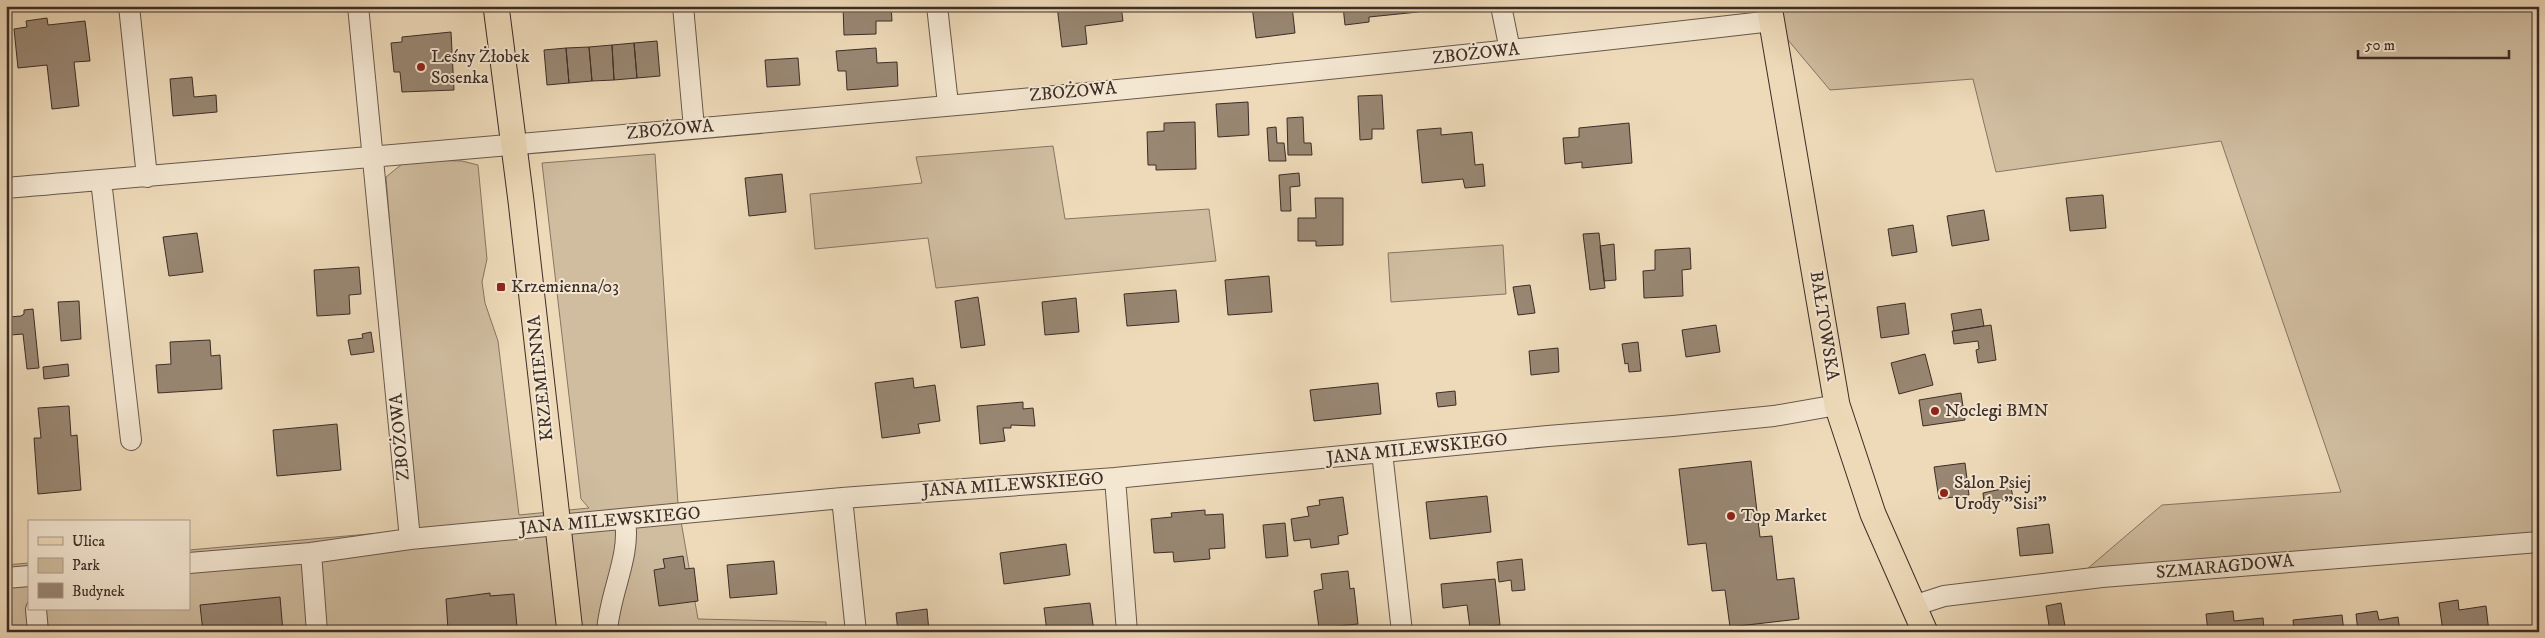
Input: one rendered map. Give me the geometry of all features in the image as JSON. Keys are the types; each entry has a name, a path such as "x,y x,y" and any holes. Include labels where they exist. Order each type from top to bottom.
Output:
{"main road":[{"name":"KRZEMIENNA","path":"496,6 512,144 521,201 570,632"},
{"name":"BAŁTOWSKA","path":"1770,13 1837,405 1874,514 1925,632"}],"street":[{"path":"129,6 147,177"},
{"path":"358,6 374,156"},
{"path":"683,6 694,128"},
{"path":"937,6 948,104"},
{"path":"1501,6 1510,50"},
{"name":"ZBOŻOWA","path":"6,188 694,128 1510,50 1770,13"},
{"name":"ZBOŻOWA","path":"374,156 410,540"},
{"path":"101,180 131,440"},
{"name":"JANA MILEWSKIEGO","path":"190,563 311,553 410,540 842,498 1115,478 1774,416 1837,405"},
{"path":"1382,452 1402,632"},
{"path":"1115,478 1127,632"},
{"path":"842,498 856,632"},
{"path":"607,632 608,617 628,534 625,520"},
{"name":"SZMARAGDOWA","path":"1913,606 1944,596 2102,577 2539,542"},
{"path":"311,553 317,632"},
{"path":"6,578 28,576"},
{"path":"36,610 38,632"}],"green space":[{"path":"1769,6 2539,6 2539,542 2073,581 2162,505 2341,492 2221,141 1996,172 1973,79 1830,90 1772,21"},
{"path":"1053,146 1065,219 1209,209 1216,261 936,288 928,238 815,249 810,194 922,183 916,157"},
{"path":"655,154 678,504 698,619 826,622 826,632 6,632 6,565 28,563 28,610 190,610 190,550 414,530 386,177 407,160 462,161 478,165 487,259 482,282 485,303 498,341 519,515 589,508 581,499 542,163"},
{"path":"1503,245 1506,294 1391,302 1388,253"}],"building":[{"path":"843,6 891,6 892,21 876,21 876,34 844,35"},
{"path":"1057,6 1121,6 1123,21 1085,26 1087,44 1062,47"},
{"path":"1252,6 1292,6 1295,33 1256,38"},
{"path":"1343,6 1418,6 1418,12 1369,17 1369,22 1345,25"},
{"path":"47,18 48,25 85,21 90,61 74,62 79,106 52,109 47,65 18,68 14,29 27,27 26,21"},
{"path":"451,32 454,90 402,92 400,72 394,72 391,43 402,42 402,37"},
{"path":"657,41 660,76 637,78 634,43"},
{"path":"634,43 637,78 614,80 612,45"},
{"path":"612,45 614,80 592,81 589,47"},
{"path":"589,47 592,81 569,83 566,48"},
{"path":"566,48 569,83 547,85 544,50"},
{"path":"876,48 877,63 897,62 898,86 847,90 846,71 838,71 836,51"},
{"path":"798,58 800,85 767,87 765,60"},
{"path":"192,77 194,97 216,95 217,112 173,116 170,79"},
{"path":"1382,95 1384,129 1372,129 1372,139 1360,140 1358,96"},
{"path":"1248,102 1249,135 1218,137 1216,104"},
{"path":"1303,117 1304,143 1311,143 1312,155 1288,155 1287,118"},
{"path":"1195,122 1196,169 1156,170 1156,165 1148,165 1147,132 1164,131 1164,123"},
{"path":"1629,123 1632,163 1582,168 1582,162 1565,164 1563,138 1579,137 1579,128"},
{"path":"1276,127 1277,143 1284,143 1286,161 1269,161 1267,128"},
{"path":"1441,128 1441,135 1472,132 1475,165 1483,164 1485,186 1465,188 1463,179 1422,183 1417,130"},
{"path":"1299,173 1300,186 1290,187 1291,211 1281,211 1279,175"},
{"path":"782,174 786,212 749,216 745,178"},
{"path":"2103,195 2106,228 2070,231 2066,198"},
{"path":"1315,198 1343,198 1343,245 1316,246 1316,241 1298,241 1298,218 1316,218"},
{"path":"1984,210 1989,240 1952,246 1947,216"},
{"path":"1913,225 1917,252 1892,256 1888,229"},
{"path":"197,233 203,272 169,276 163,237"},
{"path":"1599,233 1605,288 1590,290 1583,234"},
{"path":"1614,244 1616,280 1604,281 1600,246"},
{"path":"1690,248 1691,269 1682,270 1683,296 1644,298 1643,271 1655,270 1655,250"},
{"path":"359,267 361,294 349,295 350,314 317,316 314,270"},
{"path":"1269,276 1272,312 1228,315 1225,280"},
{"path":"1530,285 1535,313 1518,315 1513,287"},
{"path":"1176,290 1179,322 1127,326 1124,294"},
{"path":"978,297 985,345 961,348 955,301"},
{"path":"1076,298 1079,332 1045,335 1042,302"},
{"path":"79,301 81,339 61,341 58,302"},
{"path":"1905,303 1909,334 1881,338 1877,307"},
{"path":"33,309 39,368 27,369 23,334 11,335 9,317 21,316 24,314 24,310"},
{"path":"1981,309 1984,326 1954,331 1951,314"},
{"path":"1716,325 1720,352 1686,357 1682,330"},
{"path":"1991,325 1996,360 1978,363 1976,350 1979,349 1978,341 1954,344 1952,331"},
{"path":"371,332 374,352 351,355 348,340 363,338 362,334"},
{"path":"210,340 211,356 220,355 222,389 158,393 156,365 171,364 170,342"},
{"path":"1638,342 1641,371 1629,372 1628,363 1625,364 1622,344"},
{"path":"1558,348 1559,372 1531,375 1529,351"},
{"path":"1925,354 1933,385 1899,394 1891,363"},
{"path":"68,364 69,376 44,379 43,367"},
{"path":"913,378 914,388 935,385 940,421 918,424 920,433 882,438 875,383"},
{"path":"1378,383 1381,414 1314,421 1310,390"},
{"path":"1455,391 1456,405 1438,407 1436,393"},
{"path":"1961,393 1965,420 1923,426 1919,400"},
{"path":"1023,402 1023,409 1033,408 1035,426 1011,425 1011,428 1003,428 1005,441 980,444 977,406"},
{"path":"69,406 71,436 77,435 81,490 38,494 34,438 41,438 38,408"},
{"path":"337,424 341,470 277,476 273,430"},
{"path":"1751,461 1760,537 1772,536 1777,580 1794,578 1799,619 1730,627 1725,590 1712,591 1706,543 1688,545 1679,469"},
{"path":"1965,463 1969,495 1939,499 1934,467"},
{"path":"2011,487 2013,498 1984,503 1983,493"},
{"path":"1487,496 1491,532 1430,539 1426,502"},
{"path":"1343,497 1348,534 1338,536 1339,544 1311,548 1310,539 1294,541 1291,519 1309,516 1307,507 1320,505 1319,500"},
{"path":"1205,510 1205,515 1223,514 1225,548 1209,549 1210,559 1174,562 1173,552 1154,553 1151,519 1172,517 1171,513"},
{"path":"1285,523 1288,556 1266,558 1263,525"},
{"path":"2049,524 2053,553 2020,556 2017,528"},
{"path":"1066,544 1070,575 1004,584 1000,553"},
{"path":"683,556 685,569 694,568 698,601 659,606 654,570 665,568 663,559"},
{"path":"1522,559 1525,590 1512,591 1511,580 1499,582 1497,562"},
{"path":"774,561 777,594 730,598 727,565"},
{"path":"1348,571 1350,589 1354,588 1358,624 1319,628 1314,591 1323,589 1321,574"},
{"path":"1495,579 1500,625 1470,628 1467,605 1443,608 1441,584"},
{"path":"490,593 490,596 514,594 517,627 493,629 493,632 468,632 468,627 448,629 446,599"},
{"path":"280,597 283,632 203,632 200,605"},
{"path":"2458,600 2459,610 2486,606 2489,632 2443,632 2439,603"},
{"path":"1090,603 1094,632 1047,632 1044,608"},
{"path":"2061,603 2066,632 2050,632 2046,606"},
{"path":"927,609 929,632 898,632 896,613"},
{"path":"2233,611 2234,621 2263,618 2264,632 2208,632 2206,614"},
{"path":"2377,611 2379,620 2398,617 2400,632 2358,632 2356,614"},
{"path":"2342,615 2344,632 2294,632 2293,620"},
{"path":"819,628 819,632 784,632 784,630"}],"place":[{"name":"Leśny Żłobek Sosenka","path":"421,67"},
{"name":"Krzemienna/03","path":"501,287"},
{"name":"Noclegi BMN","path":"1935,411"},
{"name":"Salon Psiej Urody \"Sisi\"","path":"1944,493"},
{"name":"Top Market","path":"1731,516"}]}
